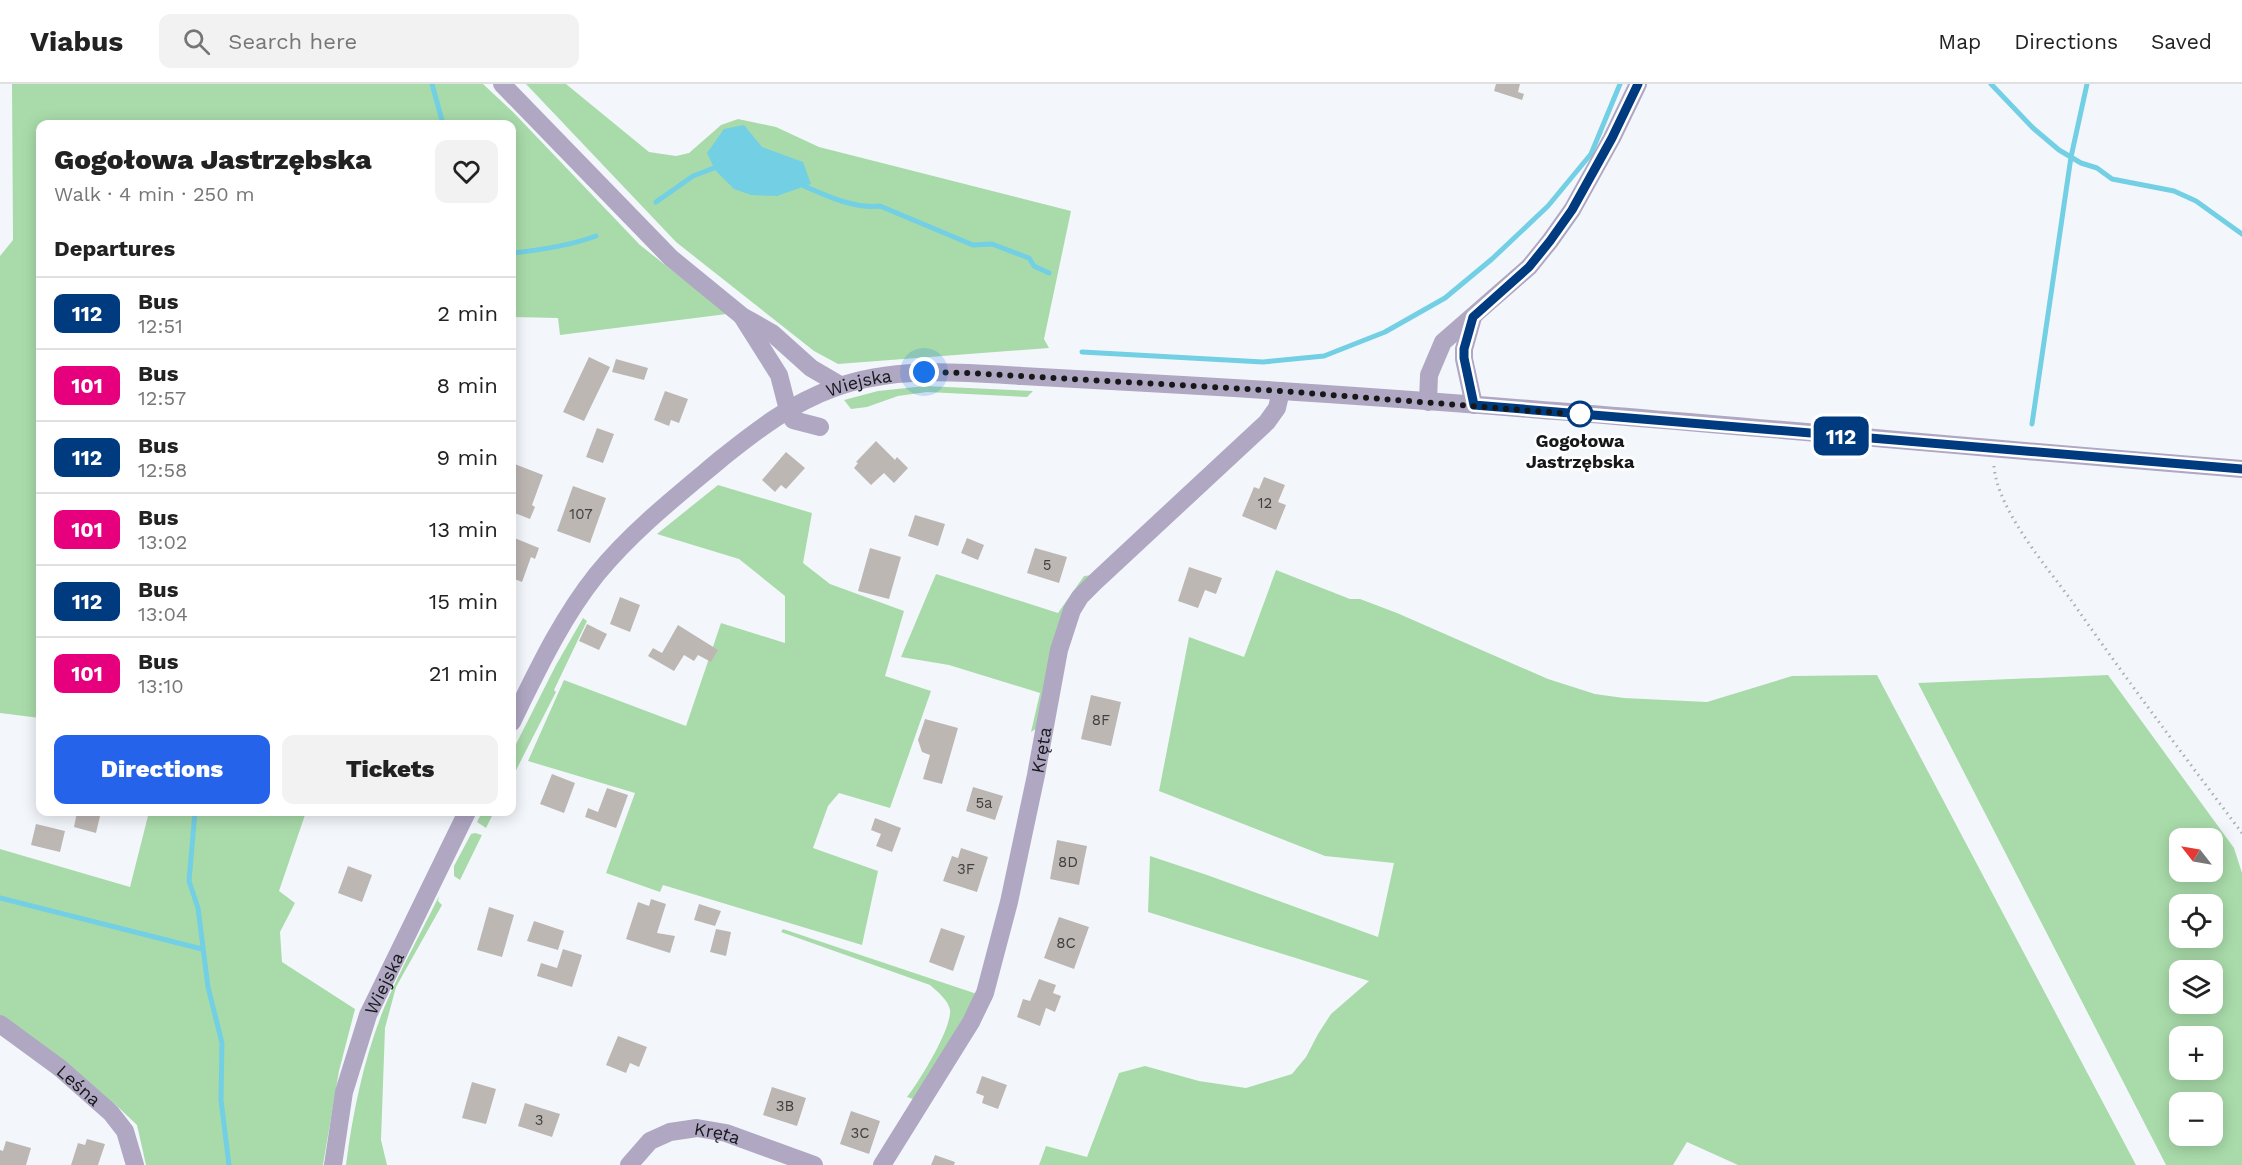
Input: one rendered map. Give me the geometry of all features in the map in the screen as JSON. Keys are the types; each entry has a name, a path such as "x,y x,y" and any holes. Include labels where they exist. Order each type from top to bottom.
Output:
{"street":[{"path":"502,84 656,244 742,316 772,333 811,368 840,385"},
{"path":"1428,402 1429,375 1443,342 1529,267 1550,241 1572,210 1612,138 1638,84"},
{"path":"742,316 779,375 788,410 793,420 820,427"},
{"path":"1473,317 1464,349 1464,358 1474,405"},
{"name":"Wiejska","path":"516,714 565,621 605,565 690,484 751,435 788,410 840,385 898,374 948,372 1281,391 2242,469"},
{"name":"Kręta","path":"882,1165 965,1032 985,993 1011,892 1037,767 1054,668 1072,610 1080,597 1095,582 1268,422 1277,408 1281,391"},
{"name":"Wiejska","path":"333,1165 344,1092 368,1015 464,816"},
{"name":"Leśna","path":"0,1024 60,1068 111,1113 125,1131 135,1165"},
{"name":"Kręta","path":"629,1165 645,1146 662,1135 680,1129 697,1128 726,1133 814,1165"}],"path":[{"path":"1993,449 1995,474 2017,524 2137,694 2242,833"}],"green space":[{"path":"12,84 483,84 513,112 640,245 727,314 560,335 558,318 516,317 516,120 36,120 36,718 0,713 0,256 13,240"},
{"path":"526,84 566,84 649,152 676,156 689,153 721,125 738,119 776,127 819,147 1071,211 1044,339 1049,348 838,364 814,351 676,242"},
{"path":"925,386 1033,391 1027,397 927,392 898,396 867,407 851,409 844,400 878,391"},
{"path":"718,485 812,513 803,563 830,584 904,611 885,676 931,691 890,808 839,793 828,806 813,848 878,871 862,945 663,885 660,892 606,873 635,793 528,761 564,680 686,726 721,623 785,643 785,596 739,559 657,534"},
{"path":"1276,570 1350,599 1360,599 1397,613 1548,679 1595,694 1624,698 1707,702 1792,676 1877,675 2136,1165 1738,1165 1687,1142 1673,1165 1039,1165 1046,1146 1087,1157 1119,1073 1145,1066 1199,1081 1246,1088 1292,1074 1306,1057 1331,1014 1369,981 1148,912 1150,856 1378,937 1394,863 1325,856 1159,791 1189,637 1244,657"},
{"path":"936,574 1058,613 1084,576 1093,575 1037,728 1031,732 1040,693 949,665 901,657"},
{"path":"583,618 587,621 554,690 556,692 516,770 516,744"},
{"path":"2108,675 2219,828 2169,828 2169,882 2223,882 2223,833 2234,848 2242,873 2242,1165 2166,1165 1918,683"},
{"path":"148,816 305,816 279,891 295,903 280,932 282,962 355,1009 339,1071 323,1165 146,1165 137,1125 117,1106 0,1026 0,849 130,887"},
{"path":"480,816 492,816 486,828 477,822"},
{"path":"471,834 482,835 460,880 454,876 454,866"},
{"path":"439,896 438,901 442,905 396,987 385,1028 381,1140 387,1165 346,1165 360,1085 377,1027 397,980"},
{"path":"783,929 977,994 916,1100 907,1097 926,1068 946,1029 950,1010 945,1000 930,985 781,932"}],"water":[{"path":"744,125 762,147 803,162 811,184 777,196 751,195 734,189 715,170 707,153 724,129"}],"building":[{"path":"1496,84 1520,84 1518,92 1524,94 1522,100 1494,91"},
{"path":"589,357 610,367 584,421 563,412"},
{"path":"616,359 648,368 644,380 612,372"},
{"path":"665,391 688,399 679,423 671,420 669,426 654,420"},
{"path":"597,428 614,434 603,463 586,457"},
{"path":"876,441 895,460 897,457 908,468 894,483 884,473 871,485 854,468 858,463 856,462"},
{"path":"786,452 805,468 786,489 781,485 775,492 762,480"},
{"path":"516,465 543,475 532,505 535,507 530,519 516,514"},
{"path":"1264,477 1285,485 1278,502 1286,505 1276,530 1242,516 1254,487 1259,489"},
{"path":"573,486 606,498 590,543 557,531"},
{"path":"915,515 945,524 938,546 908,536"},
{"path":"967,538 984,545 978,560 961,553"},
{"path":"516,539 539,548 535,559 531,557 522,582 516,580"},
{"path":"870,548 901,557 889,599 858,591"},
{"path":"1035,548 1067,557 1059,583 1027,573"},
{"path":"1189,567 1222,578 1216,594 1205,590 1198,608 1178,601"},
{"path":"620,597 640,605 630,632 610,624"},
{"path":"587,624 607,634 599,650 579,641"},
{"path":"678,625 718,650 711,662 698,655 694,661 684,655 674,671 648,656 653,648 662,653"},
{"path":"1091,695 1121,702 1111,746 1081,739"},
{"path":"925,719 958,728 942,784 923,779 930,755 922,752 918,740"},
{"path":"552,774 575,783 564,813 540,804"},
{"path":"973,787 1003,796 995,820 966,811"},
{"path":"607,788 628,795 616,828 585,817 588,808 598,812"},
{"path":"76,816 100,816 96,833 74,827"},
{"path":"875,818 901,828 892,852 876,846 881,834 871,830"},
{"path":"36,824 65,831 60,852 31,845"},
{"path":"1057,840 1087,846 1079,885 1050,879"},
{"path":"961,848 988,857 977,892 943,881 952,856 958,858"},
{"path":"348,866 372,875 362,902 338,893"},
{"path":"651,899 666,904 657,933 675,936 670,953 626,939 638,902 649,906"},
{"path":"699,904 721,911 715,926 694,920"},
{"path":"489,907 514,915 502,957 477,950"},
{"path":"1059,917 1089,927 1074,969 1044,958"},
{"path":"534,921 564,931 558,950 527,941"},
{"path":"941,928 965,936 953,971 929,962"},
{"path":"716,929 731,932 726,956 710,952"},
{"path":"563,949 582,955 572,987 537,976 541,963 557,968"},
{"path":"1039,979 1056,985 1053,993 1061,996 1055,1012 1046,1008 1040,1026 1017,1017 1023,999 1030,1001"},
{"path":"618,1036 647,1047 639,1067 630,1063 626,1073 606,1065"},
{"path":"982,1076 1007,1085 998,1109 982,1103 984,1096 976,1093"},
{"path":"472,1082 496,1089 486,1124 462,1118"},
{"path":"772,1087 806,1098 797,1126 763,1115"},
{"path":"525,1103 560,1114 552,1137 518,1126"},
{"path":"851,1111 880,1121 869,1154 840,1144"},
{"path":"87,1139 105,1144 98,1165 71,1165 78,1143 85,1145"},
{"path":"6,1141 31,1148 26,1165 0,1165 0,1150 3,1151"},
{"path":"935,1155 955,1162 954,1165 931,1165"}],"waterway":[{"path":"432,84 442,120"},
{"path":"1082,352 1263,362 1324,356 1385,332 1445,298 1492,259 1548,206 1591,154 1620,84"},
{"path":"1991,84 2033,128 2059,150 2081,163 2097,168 2112,179 2174,191 2196,201 2242,234"},
{"path":"2032,424 2071,157 2087,84"},
{"path":"656,202 693,176 714,168"},
{"path":"804,186 851,204 880,206 973,245 992,244 1029,258 1034,266 1049,273"},
{"path":"516,252 555,247 596,236"},
{"path":"195,816 189,881 198,908 208,987 222,1043 221,1100 229,1165"},
{"path":"0,898 202,949"}],"bus line":[{"name":"112","path":"1638,84 1612,138 1572,210 1529,267 1473,317 1464,349 1464,358 1474,405 2242,469"}],"place":[{"name":"Gogołowa Jastrzębska","path":"1580,414"}],"route":[{"path":"924,372 1281,391 1586,415 1580,414"}]}
